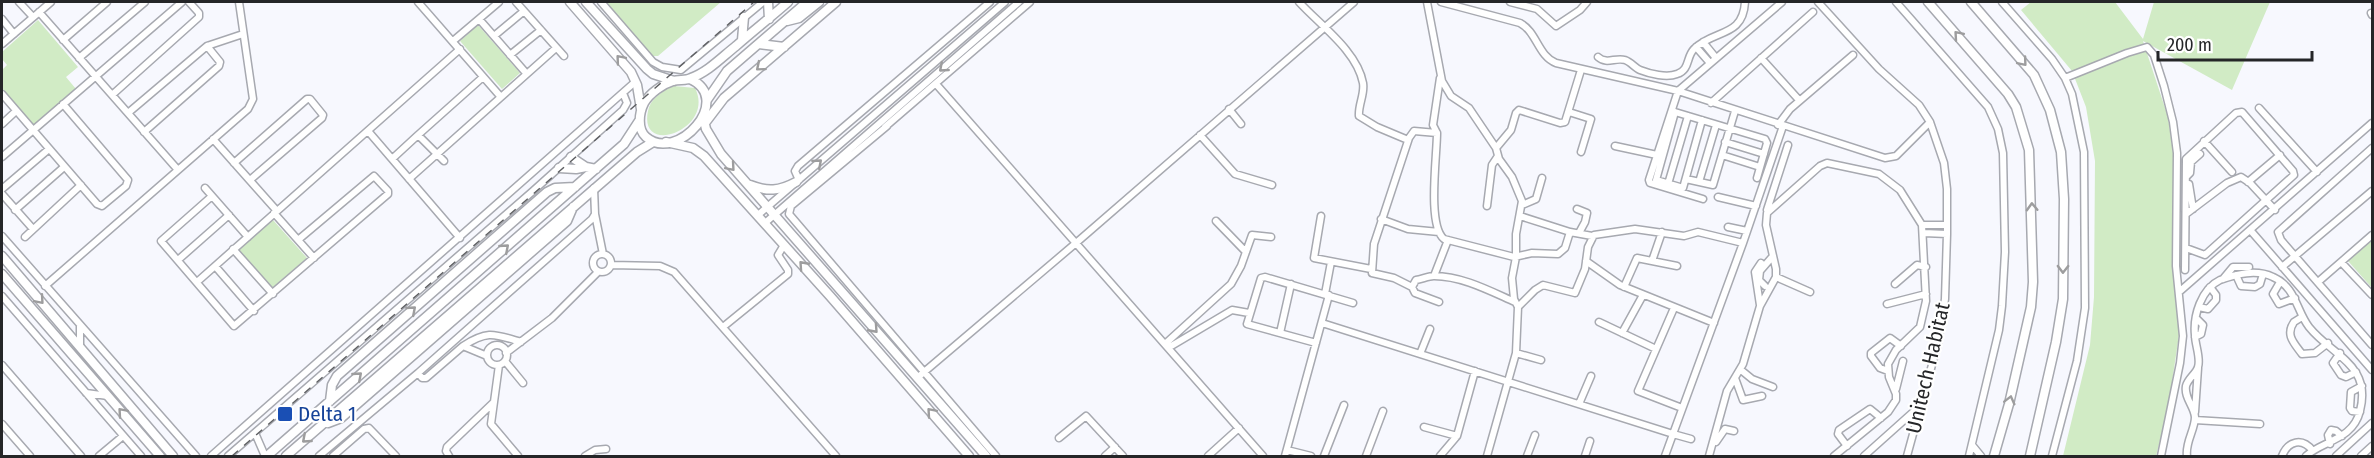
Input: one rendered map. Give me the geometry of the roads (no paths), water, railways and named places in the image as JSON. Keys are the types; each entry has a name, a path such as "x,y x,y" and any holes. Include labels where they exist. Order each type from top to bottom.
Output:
{"street":[{"path":"19,2 33,17"},
{"path":"2,44 51,2"},
{"path":"63,40 107,2"},
{"path":"79,58 145,2"},
{"path":"2,157 182,2"},
{"path":"112,95 199,17 199,13 189,2"},
{"path":"45,286 252,104 239,2"},
{"path":"418,2 500,96"},
{"path":"453,41 499,2"},
{"path":"516,2 564,56"},
{"path":"570,2 631,72 642,112"},
{"path":"586,2 647,69 653,74 674,81"},
{"path":"601,2 653,62 658,66 673,69 682,69 763,2"},
{"path":"768,2 769,19"},
{"path":"255,433 266,456 624,144 639,121 644,103 657,90 674,81 690,79 717,62 788,2"},
{"path":"706,99 722,77 807,2"},
{"path":"783,22 799,18 819,2"},
{"path":"666,142 691,133 723,98 836,2"},
{"path":"798,181 795,171 798,166 990,2"},
{"path":"758,215 1005,2"},
{"path":"765,223 1019,2"},
{"path":"986,456 788,212 791,206 1030,2"},
{"path":"1299,2 1325,25 1359,72 1364,87 1359,116 1377,127 1408,140"},
{"path":"920,375 1354,2"},
{"path":"1427,2 1441,78 1451,96 1469,108 1496,148 1498,156 1512,177 1522,205 1516,234 1516,257 1512,278 1516,304 1516,353 1510,381 1487,456"},
{"path":"1441,2 1520,22 1530,29 1550,60 1581,70 1678,91 1889,159 1896,156 1930,122"},
{"path":"1510,2 1538,9 1556,26 1587,2"},
{"path":"1598,57 1606,61 1624,59 1641,70 1671,76 1684,71 1696,47 1727,32 1742,20 1745,2"},
{"path":"1703,199 1649,182 1678,91 1782,2"},
{"name":"Unitech Habitat","path":"1818,2 1879,69 1919,105 1930,122 1944,164 1947,185 1944,305 1938,343 1907,456"},
{"path":"1896,2 1988,107 1998,129 2002,146 2005,172 2002,306 1999,330 1970,456"},
{"path":"1928,2 2008,94 2016,107 2029,150 2033,229 2031,307 2009,404 1994,456"},
{"path":"1971,2 2034,75 2050,110 2061,152 2064,199 2063,299 2056,342 2030,456"},
{"path":"2002,2 2047,53 2065,78 2078,117 2084,152 2085,308 2077,361 2052,456"},
{"path":"494,36 524,11"},
{"path":"39,12 178,170"},
{"path":"1711,103 1812,12"},
{"path":"742,40 744,17"},
{"path":"479,19 526,73"},
{"path":"2,20 14,34"},
{"path":"510,55 541,30"},
{"path":"128,113 207,46 243,34"},
{"path":"1703,42 1716,58"},
{"path":"759,44 784,47"},
{"path":"144,132 219,66 220,62 207,46"},
{"path":"1696,47 1710,63"},
{"path":"2065,78 2144,47 2150,49 2154,55 2164,86 2173,122 2177,179 2176,266 2183,330 2180,363 2161,456"},
{"path":"409,179 435,153 556,48"},
{"path":"197,282 460,49"},
{"path":"1665,456 1756,206 1780,125 1790,109 1853,55"},
{"path":"1761,58 1800,100"},
{"path":"1496,148 1511,130 1519,110 1560,123 1565,122 1581,70"},
{"path":"392,159 483,77"},
{"path":"1441,78 1433,125 1437,133 1435,197 1439,232 1442,238 1516,257 1530,254 1558,254 1565,248 1570,232"},
{"path":"690,79 704,90 706,99 704,120 714,145 849,302 996,456"},
{"path":"210,456 635,82"},
{"path":"936,84 1263,456"},
{"path":"228,456 623,110 627,103 623,93"},
{"path":"2,94 97,204 102,206 126,186 128,180 63,104"},
{"path":"234,163 307,99 310,99 323,115 322,118 250,180"},
{"path":"2259,108 2317,172"},
{"path":"1229,109 1241,124"},
{"path":"2,124 16,111"},
{"path":"1686,179 1712,186 1735,111"},
{"path":"1569,112 1591,119 1581,152"},
{"path":"1702,120 1683,188 1656,180 1674,112 1688,116 1702,120 1716,124 1730,129 1766,139 1767,143 1757,178"},
{"path":"2185,270 2186,159 2236,113 2242,112 2280,155 2294,175 2205,255 2186,248"},
{"path":"1668,184 1688,116"},
{"path":"639,121 644,136 653,142"},
{"path":"2179,292 2373,123"},
{"path":"1699,183 1716,124"},
{"path":"856,143 887,126"},
{"path":"1437,133 1414,130 1408,140 1373,247 1371,269 1372,273 1394,278 1412,287 1415,293 1439,302"},
{"path":"368,131 460,238"},
{"path":"418,135 444,161"},
{"path":"1200,135 1234,174 1272,185"},
{"path":"213,139 314,258"},
{"path":"2204,141 2232,172"},
{"path":"286,456 594,188 637,152 653,142 666,142 693,148 704,156 969,456"},
{"path":"1725,142 1764,154"},
{"path":"1710,453 1726,395 1741,370 1760,306 1776,277 1766,225 1767,213 1788,145"},
{"path":"1615,146 1657,155"},
{"path":"2373,148 2278,232 2281,240 2373,345"},
{"path":"2,189 49,149"},
{"path":"2187,179 2191,162 2200,154"},
{"path":"1722,155 1760,167"},
{"path":"2248,182 2280,155"},
{"path":"1487,206 1492,165 1498,156"},
{"path":"571,157 586,167 596,169"},
{"path":"1767,213 1820,166 1832,163 1875,173 1895,185 1911,205 1924,233 1926,294 1920,327 1891,357 1888,371 1896,390"},
{"path":"15,210 64,167"},
{"path":"559,168 586,167"},
{"path":"213,196 162,240 234,326 388,194 388,191 376,177 372,177 298,240"},
{"path":"2186,214 2227,183 2241,177 2275,210"},
{"path":"1522,205 1536,199 1542,178"},
{"path":"2177,179 2187,179"},
{"path":"2187,179 2191,187 2193,209"},
{"path":"747,184 762,190 773,191 784,189 798,181"},
{"path":"25,237 81,185"},
{"path":"330,401 332,385 337,376 548,192 555,188 575,187"},
{"path":"205,188 248,237"},
{"path":"518,456 493,428 493,403 502,363 506,353 552,318 598,272 608,270 611,265 610,259 603,254 595,214 594,188"},
{"path":"2282,267 2373,191"},
{"path":"2,194 33,229"},
{"path":"1718,197 1756,206"},
{"path":"323,424 341,418 567,221 573,207"},
{"path":"1577,209 1587,213 1579,233"},
{"path":"319,456 417,373 595,214"},
{"path":"178,260 229,216"},
{"path":"1321,216 1313,257 1371,269"},
{"path":"1520,216 1570,232 1592,236 1635,229 1684,236 1702,232 1743,243"},
{"path":"1382,219 1408,229 1439,232"},
{"path":"785,228 793,221"},
{"path":"1216,221 1245,252"},
{"path":"1922,225 1947,225"},
{"path":"1728,227 1747,231"},
{"path":"2251,231 2371,366"},
{"path":"1652,261 1662,232"},
{"path":"1924,233 1947,234"},
{"path":"1166,346 1232,284 1252,235 1271,237"},
{"path":"2318,282 2373,235"},
{"path":"2,236 196,456"},
{"path":"1516,304 1544,285 1575,293 1592,236"},
{"path":"1434,276 1448,240"},
{"path":"723,327 788,274 788,270 778,255 784,245"},
{"path":"233,249 273,294"},
{"path":"598,272 593,268 592,261 595,256 603,254"},
{"path":"2,256 173,456"},
{"path":"1765,286 1760,280 1760,272 1773,256"},
{"path":"1624,287 1637,258 1677,266"},
{"path":"1586,261 1624,287 1714,323"},
{"path":"1311,456 1286,453 1322,323 1331,262"},
{"path":"2341,262 2373,295"},
{"path":"1760,306 1755,272 1761,263"},
{"path":"611,265 660,266 674,272 836,456"},
{"path":"1895,284 1917,265 1926,267"},
{"path":"215,266 254,311"},
{"path":"2187,456 2187,446 2195,417 2198,368 2194,337 2202,297 2233,267 2249,267"},
{"path":"2223,279 2243,273 2273,277 2290,289 2302,317 2311,330 2340,353 2356,372 2362,386 2360,412 2355,423 2342,436 2306,456"},
{"path":"2,274 160,456"},
{"path":"2236,275 2241,286 2255,287 2260,284 2264,274"},
{"path":"1412,287 1416,280 1434,276 1477,285 1516,304"},
{"path":"1316,343 1247,324 1263,277 1353,303"},
{"path":"1776,277 1810,292"},
{"path":"2280,282 2273,294 2279,304 2295,298"},
{"path":"1280,333 1291,284"},
{"path":"2199,308 2208,309 2216,300 2211,287"},
{"path":"1887,304 1926,294"},
{"path":"849,302 857,295"},
{"path":"1622,333 1643,295"},
{"path":"2,296 141,456"},
{"path":"1674,308 1638,391 1682,408"},
{"path":"1166,346 1232,310 1249,313"},
{"path":"2302,317 2294,322 2289,334 2302,354 2315,353 2328,343"},
{"path":"1599,322 1656,349"},
{"path":"1322,323 1691,439"},
{"path":"80,326 80,347"},
{"path":"1420,354 1430,329"},
{"path":"417,373 422,378 426,378 463,346 487,333 521,342"},
{"path":"1888,371 1877,365 1871,353 1890,338 1900,346"},
{"path":"463,346 488,356"},
{"path":"506,353 503,348 494,346 489,350 490,362 502,363 523,383"},
{"path":"1516,353 1541,360"},
{"path":"2340,353 2333,363 2341,375 2346,376 2356,372"},
{"path":"1834,456 1892,407 1896,400 1903,361"},
{"path":"2,365 81,456"},
{"path":"2195,417 2186,386 2198,368"},
{"path":"1741,370 1755,381 1773,387"},
{"path":"1440,456 1457,436 1476,371"},
{"path":"1579,404 1591,376"},
{"path":"1736,378 1743,400 1762,396"},
{"path":"2360,412 2352,411 2350,408 2351,392 2362,386"},
{"path":"86,393 108,396"},
{"path":"449,456 446,451 447,447 493,403"},
{"path":"1324,456 1344,405"},
{"path":"1864,456 1921,405"},
{"path":"354,406 364,417"},
{"path":"1847,446 1838,434 1839,430 1870,409 1881,418"},
{"path":"264,410 271,418"},
{"path":"1366,456 1383,411"},
{"path":"1059,438 1086,416 1123,456"},
{"path":"2195,417 2260,424"},
{"path":"2336,456 2373,423"},
{"path":"2,424 30,456"},
{"path":"1424,427 1457,436"},
{"path":"333,456 364,429 369,428 396,456"},
{"path":"1208,456 1239,428"},
{"path":"1710,453 1722,431 1727,428 1734,431"},
{"path":"2330,444 2328,435 2331,430 2342,436"},
{"path":"1527,456 1535,435"},
{"path":"99,456 123,436"},
{"path":"1585,456 1590,441"},
{"path":"2282,456 2289,446 2301,442 2307,443 2313,451"},
{"path":"1972,445 1981,456"},
{"path":"2361,456 2373,446"},
{"path":"1105,456 1115,447"},
{"path":"585,456 591,452 606,449"}],"railway":[{"path":"232,456 754,2"}],"place":[{"name":"Delta 1","path":"285,414"}]}
